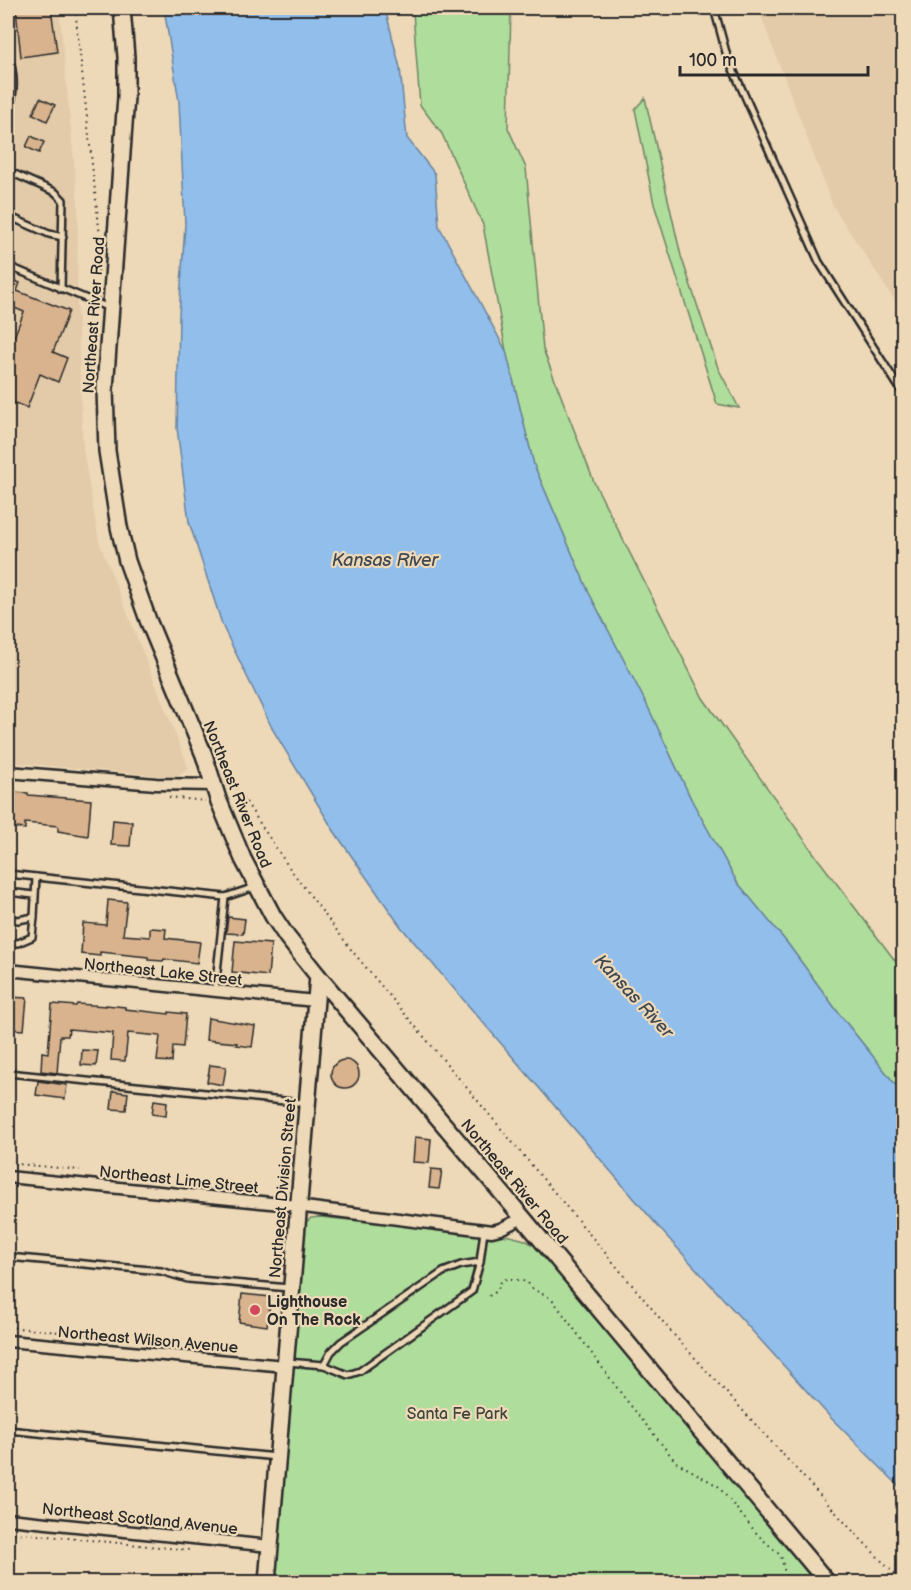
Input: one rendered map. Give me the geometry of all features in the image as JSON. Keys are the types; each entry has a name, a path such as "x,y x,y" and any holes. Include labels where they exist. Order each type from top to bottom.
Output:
{"street":[{"name":"Northeast River Road","path":"122,8 126,97 105,389 105,422 111,482 128,561 148,620 204,755 213,785 239,849 257,886 287,937 827,1582"},
{"path":"8,772 156,784 213,785"},
{"name":"Northeast Lake Street","path":"8,970 315,1001"},
{"name":"Northeast Division Street","path":"267,1582 318,975"},
{"name":"Northeast Lime Street","path":"8,1177 298,1207 484,1230 500,1229 523,1218"},
{"name":"Northeast Wilson Avenue","path":"8,1341 285,1363"},
{"name":"Northeast Scotland Avenue","path":"8,1519 270,1546"}],"lane":[{"path":"714,8 727,56 819,262 903,395"},
{"path":"8,55 13,68 14,82 8,112"},
{"path":"8,171 60,195 63,200 61,289"},
{"path":"8,216 49,234 63,237"},
{"path":"8,266 111,308"},
{"path":"8,874 225,897 257,886"},
{"path":"8,942 18,943 32,937 36,877"},
{"path":"8,892 34,895"},
{"path":"215,991 225,897"},
{"path":"8,919 34,917"},
{"path":"8,1073 307,1103"},
{"path":"285,1363 324,1365 348,1375 360,1371 472,1291 480,1263 484,1230"},
{"path":"8,1257 161,1271 188,1279 292,1288"},
{"path":"324,1365 331,1352 341,1342 443,1272 461,1264 480,1263"},
{"path":"8,1430 278,1457"}],"path":[{"path":"75,8 100,237 98,281"},
{"path":"221,763 288,866 353,952 674,1335 902,1582"},
{"path":"8,1163 80,1170"},
{"path":"489,1296 497,1291 501,1282 513,1279 527,1282 533,1289 552,1299 623,1396 676,1462 718,1486 758,1535 781,1556 787,1582"},
{"path":"8,1327 128,1339"},
{"path":"8,1532 197,1551"}],"shaded area":[{"path":"8,8 59,8 78,204 77,306 83,450 99,542 189,769 175,777 8,762"},
{"path":"758,8 903,8 903,313 833,206"}],"green space":[{"path":"414,8 511,8 508,128 526,168 543,349 594,482 703,698 818,859 903,971 903,1094 840,1015 788,944 737,882 692,801 647,705 589,593 534,465 506,351 483,225 442,134 420,105"},
{"path":"645,98 681,256 718,368 739,408 717,404 654,204 635,109"},
{"name":"Santa Fe Park","path":"320,1217 510,1236 525,1240 541,1249 818,1582 272,1582 302,1226 311,1218"}],"water":[{"name":"Kansas River","path":"164,8 385,8 400,68 407,138 435,174 439,226 506,351 534,465 589,593 647,705 692,801 737,882 788,944 840,1015 903,1094 903,1490 831,1418 662,1231 401,927 334,831 273,730 223,627 189,522 177,428 179,315 185,224 179,102"}],"building":[{"path":"51,8 57,52 21,57 16,10"},
{"path":"40,98 55,105 47,121 33,114"},
{"path":"31,136 44,142 39,153 26,147"},
{"path":"8,278 20,283 17,291 69,311 53,352 67,358 58,382 40,374 27,408 8,400 8,347 24,312 10,306 8,312"},
{"path":"12,792 91,800 88,836 58,831 58,826 25,823 25,829 8,827"},
{"path":"113,820 132,822 130,846 111,845"},
{"path":"108,900 127,902 123,935 150,937 150,928 166,929 165,938 200,942 197,963 164,959 163,961 148,960 148,957 100,952 100,956 81,954 83,923 106,925"},
{"path":"228,917 245,919 243,934 226,933"},
{"path":"235,941 271,944 268,976 232,972"},
{"path":"8,997 27,998 24,1030 8,1029"},
{"path":"52,1004 106,1005 169,1014 169,1012 186,1014 183,1047 173,1046 172,1062 157,1061 160,1036 128,1033 125,1061 111,1060 113,1033 69,1029 68,1036 60,1036 57,1073 41,1071 42,1052 48,1053"},
{"path":"208,1018 255,1026 252,1047 206,1040"},
{"path":"82,1050 98,1051 96,1066 81,1065"},
{"path":"345,1060 355,1064 359,1074 355,1084 345,1088 335,1084 331,1074 335,1064"},
{"path":"210,1065 226,1067 223,1085 207,1082"},
{"path":"38,1081 67,1085 65,1099 36,1095"},
{"path":"113,1091 128,1093 126,1110 111,1109"},
{"path":"154,1100 167,1102 166,1116 152,1114"},
{"path":"415,1137 431,1139 429,1163 413,1162"},
{"path":"431,1169 442,1170 439,1189 429,1188"},
{"name":"Lighthouse On The Rock","path":"242,1294 271,1297 267,1326 239,1322"}],"place":[{"name":"Lighthouse On The Rock","path":"255,1310"}]}
